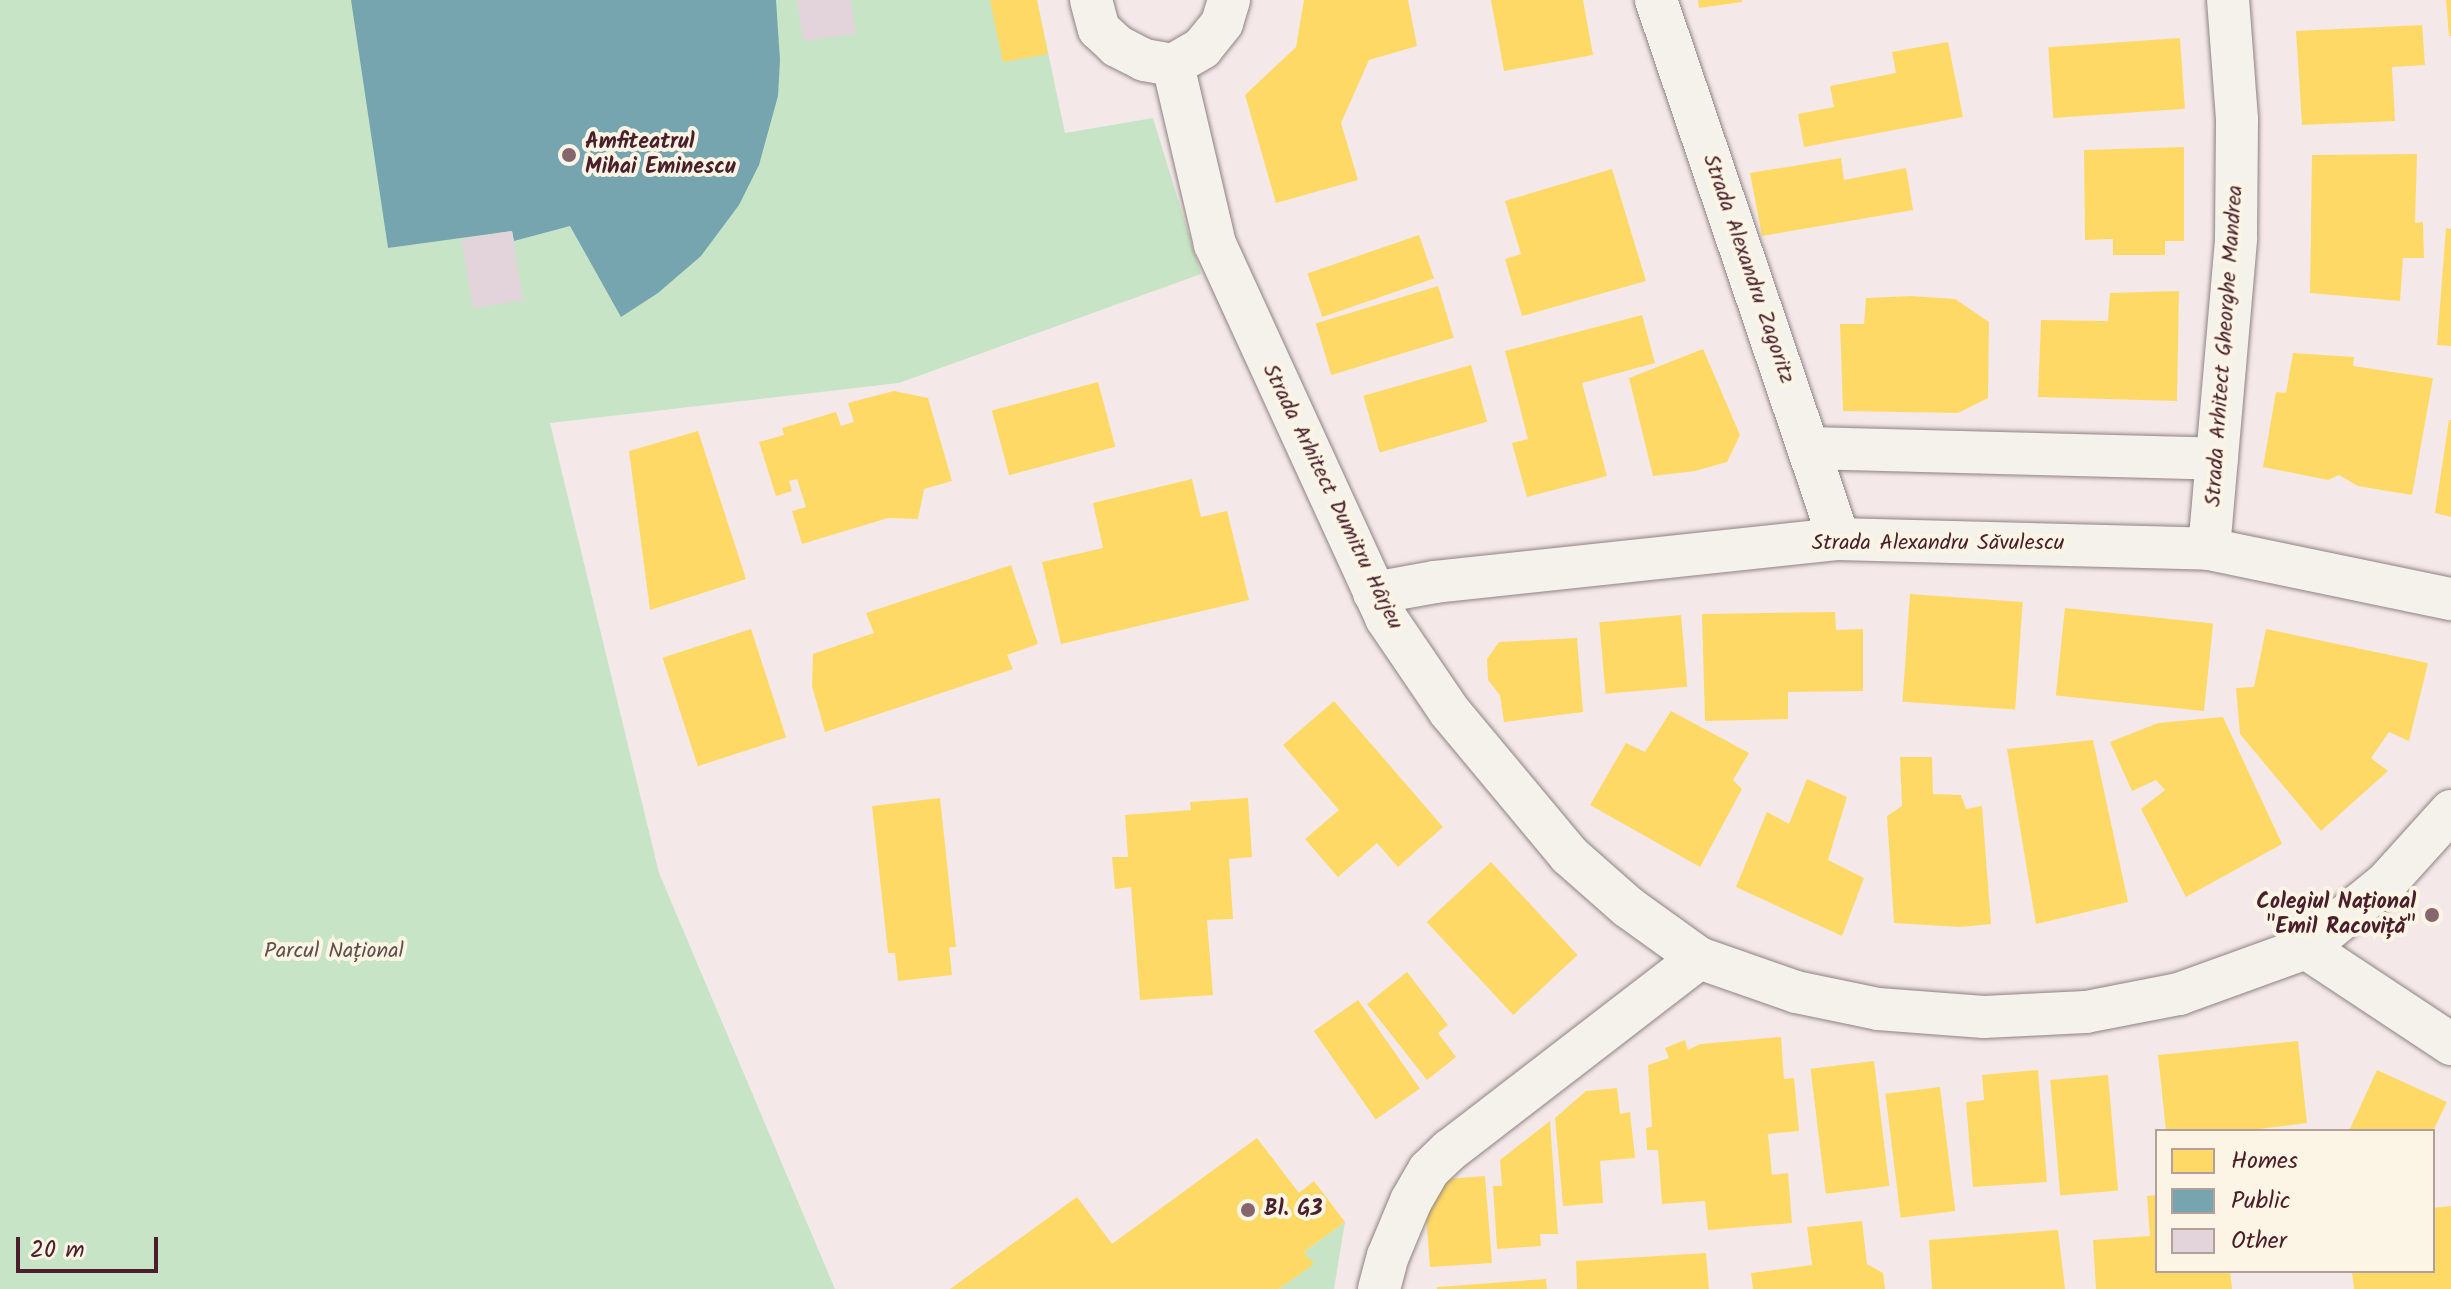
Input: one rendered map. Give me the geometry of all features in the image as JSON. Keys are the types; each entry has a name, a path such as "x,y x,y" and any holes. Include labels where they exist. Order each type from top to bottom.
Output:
{"street":[{"path":"1091,0 1099,29 1117,46 1144,60 1173,65 1202,48 1222,23 1229,0"},
{"name":"Strada Alexandru Zagoritz","path":"1656,0 1839,539"},
{"name":"Strada Arhitect Gheorghe Mandrea","path":"2209,549 2237,222 2237,119 2228,0"},
{"name":"Strada Arhitect Dumitru Hârjeu","path":"1173,65 1215,244 1386,618 1450,712 1569,855 1628,907 1699,958 1796,992 1878,1009 1984,1017 2086,1012 2179,994 2241,975 2306,948 2386,883 2451,811"},
{"path":"1810,448 2217,459"},
{"name":"Strada Alexandru Săvulescu","path":"1374,593 1435,582 1839,539 2209,549 2451,599"},
{"path":"2306,948 2451,1044"},
{"path":"1379,1289 1411,1201 1429,1170 1450,1150 1699,958"}],"green space":[{"name":"Parcul Național","path":"0,0 1037,0 1065,133 1153,118 1201,274 899,383 550,423 659,873 835,1289 0,1289"},
{"path":"1345,1222 1334,1289 1279,1289 1313,1264 1304,1252"}],"building: Homes":[{"path":"990,0 1037,0 1048,54 1003,62"},
{"path":"1304,0 1408,0 1417,46 1369,60 1341,123 1358,180 1276,203 1245,95 1296,47"},
{"path":"1491,0 1583,0 1593,55 1504,71"},
{"path":"1698,0 1742,0 1742,2 1699,8"},
{"path":"2446,0 2451,0 2451,36 2449,36"},
{"path":"2422,25 2425,65 2392,67 2395,121 2302,125 2296,31"},
{"path":"2180,38 2185,109 2053,118 2048,47"},
{"path":"1948,42 1963,117 1804,147 1798,114 1834,107 1830,86 1896,73 1892,52"},
{"path":"2184,147 2184,241 2165,241 2165,255 2113,255 2113,239 2085,240 2084,150"},
{"path":"2417,154 2415,223 2423,222 2424,258 2403,258 2400,301 2310,293 2312,155"},
{"path":"1841,158 1844,180 1906,168 1913,210 1762,236 1750,173"},
{"path":"1612,169 1646,281 1522,316 1505,259 1521,254 1505,201"},
{"path":"2446,228 2451,229 2451,346 2437,345"},
{"path":"1419,235 1434,278 1322,317 1307,273"},
{"path":"1438,286 1454,338 1331,375 1316,323"},
{"path":"2179,291 2177,401 2038,397 2041,320 2108,321 2110,293"},
{"path":"1911,296 1955,299 1989,322 1988,398 1958,413 1843,411 1840,324 1864,324 1866,298"},
{"path":"1642,315 1655,363 1582,383 1607,476 1527,497 1512,443 1528,439 1505,351"},
{"path":"1703,349 1740,435 1727,462 1695,471 1653,476 1629,378"},
{"path":"2293,353 2354,357 2353,366 2433,378 2412,495 2358,486 2339,475 2328,480 2263,467 2276,392 2286,393"},
{"path":"1471,365 1487,422 1380,453 1363,396"},
{"path":"1098,382 1115,447 1009,475 992,410"},
{"path":"894,391 928,398 952,481 924,489 918,519 888,518 802,544 792,511 806,507 797,479 789,481 792,491 776,496 759,442 784,435 782,428 836,412 841,426 854,422 848,403"},
{"path":"2451,420 2451,517 2435,513"},
{"path":"698,431 746,579 650,610 629,451"},
{"path":"1192,479 1201,517 1227,511 1249,600 1061,644 1042,562 1103,548 1093,503"},
{"path":"1011,565 1038,644 1007,655 1013,669 825,732 812,686 813,654 874,633 866,613"},
{"path":"1910,594 2023,602 2015,710 1902,702"},
{"path":"2065,608 2213,624 2204,711 2056,696"},
{"path":"1835,612 1836,630 1863,629 1863,691 1788,692 1788,719 1705,721 1702,614"},
{"path":"1681,615 1687,687 1606,694 1599,622"},
{"path":"751,629 786,737 698,766 663,658"},
{"path":"2266,629 2428,663 2409,741 2389,732 2371,758 2388,771 2321,831 2240,734 2236,688 2254,687"},
{"path":"1577,638 1583,712 1504,722 1500,695 1488,680 1487,659 1499,642"},
{"path":"1334,701 1443,827 1398,867 1377,843 1338,877 1305,839 1339,810 1283,745"},
{"path":"1671,711 1749,753 1733,780 1742,789 1700,867 1590,805 1626,743 1645,752"},
{"path":"2223,717 2282,844 2186,897 2141,809 2165,790 2156,780 2132,791 2110,742 2158,723"},
{"path":"2093,740 2128,902 2036,924 2007,749"},
{"path":"1900,757 1932,757 1933,794 1961,795 1966,809 1982,806 1991,924 1960,927 1894,923 1887,816 1902,806"},
{"path":"1807,779 1847,797 1828,860 1864,878 1842,936 1736,887 1767,812 1789,824"},
{"path":"940,798 956,947 949,947 952,975 898,981 895,953 888,953 872,806"},
{"path":"1248,798 1252,857 1229,859 1233,919 1207,920 1213,995 1140,1000 1131,887 1115,889 1112,857 1128,857 1125,815 1191,810 1190,802"},
{"path":"1491,862 1578,955 1513,1015 1427,922"},
{"path":"1407,972 1448,1025 1438,1033 1456,1057 1427,1080 1367,1004"},
{"path":"1358,1000 1420,1088 1376,1119 1314,1031"},
{"path":"1781,1037 1784,1079 1794,1078 1799,1131 1768,1134 1772,1175 1788,1173 1792,1223 1708,1230 1705,1201 1662,1204 1658,1150 1647,1150 1646,1128 1652,1127 1648,1065 1669,1058 1665,1048 1685,1040 1688,1050 1700,1044"},
{"path":"2298,1041 2307,1123 2259,1129 2166,1129 2158,1055"},
{"path":"1874,1061 1889,1186 1826,1194 1810,1069"},
{"path":"2038,1070 2047,1182 1973,1187 1966,1102 1984,1100 1982,1075"},
{"path":"2377,1070 2447,1102 2434,1129 2350,1129"},
{"path":"2108,1075 2118,1191 2060,1196 2050,1080"},
{"path":"1940,1087 1955,1211 1901,1218 1885,1094"},
{"path":"1617,1088 1620,1114 1630,1112 1635,1158 1600,1161 1603,1203 1563,1206 1555,1118 1586,1091"},
{"path":"1550,1121 1558,1234 1540,1234 1541,1246 1497,1249 1493,1186 1502,1186 1500,1160"},
{"name":"Bl. G3","path":"1257,1138 1299,1193 1314,1181 1345,1222 1304,1252 1314,1264 1279,1289 950,1289 1077,1197 1112,1244"},
{"path":"1485,1176 1492,1263 1430,1267 1425,1202 1446,1179"},
{"path":"2155,1195 2155,1273 2230,1273 2232,1289 2096,1289 2093,1240 2150,1236 2147,1196"},
{"path":"2451,1206 2451,1289 2354,1289 2352,1273 2435,1273 2435,1208"},
{"path":"1862,1221 1867,1264 1883,1273 1885,1289 1753,1289 1751,1273 1812,1265 1807,1227"},
{"path":"2058,1230 2065,1289 1932,1289 1929,1240"},
{"path":"1706,1253 1709,1289 1577,1289 1576,1261"},
{"path":"1546,1279 1547,1289 1437,1289 1437,1287"}],"building: Public":[{"name":"Amfiteatrul Mihai Eminescu","path":"351,0 776,0 780,60 778,96 759,165 739,205 701,256 658,293 621,317 570,226 514,241 512,231 388,248"}],"building: Other":[{"path":"797,0 851,0 856,34 803,41"},
{"path":"512,231 523,300 473,308 462,239"}],"place":[{"name":"Amfiteatrul Mihai Eminescu","path":"569,155"},
{"name":"Colegiul Național \"Emil Racoviță\"","path":"2432,915"},
{"name":"Bl. G3","path":"1248,1210"}]}
